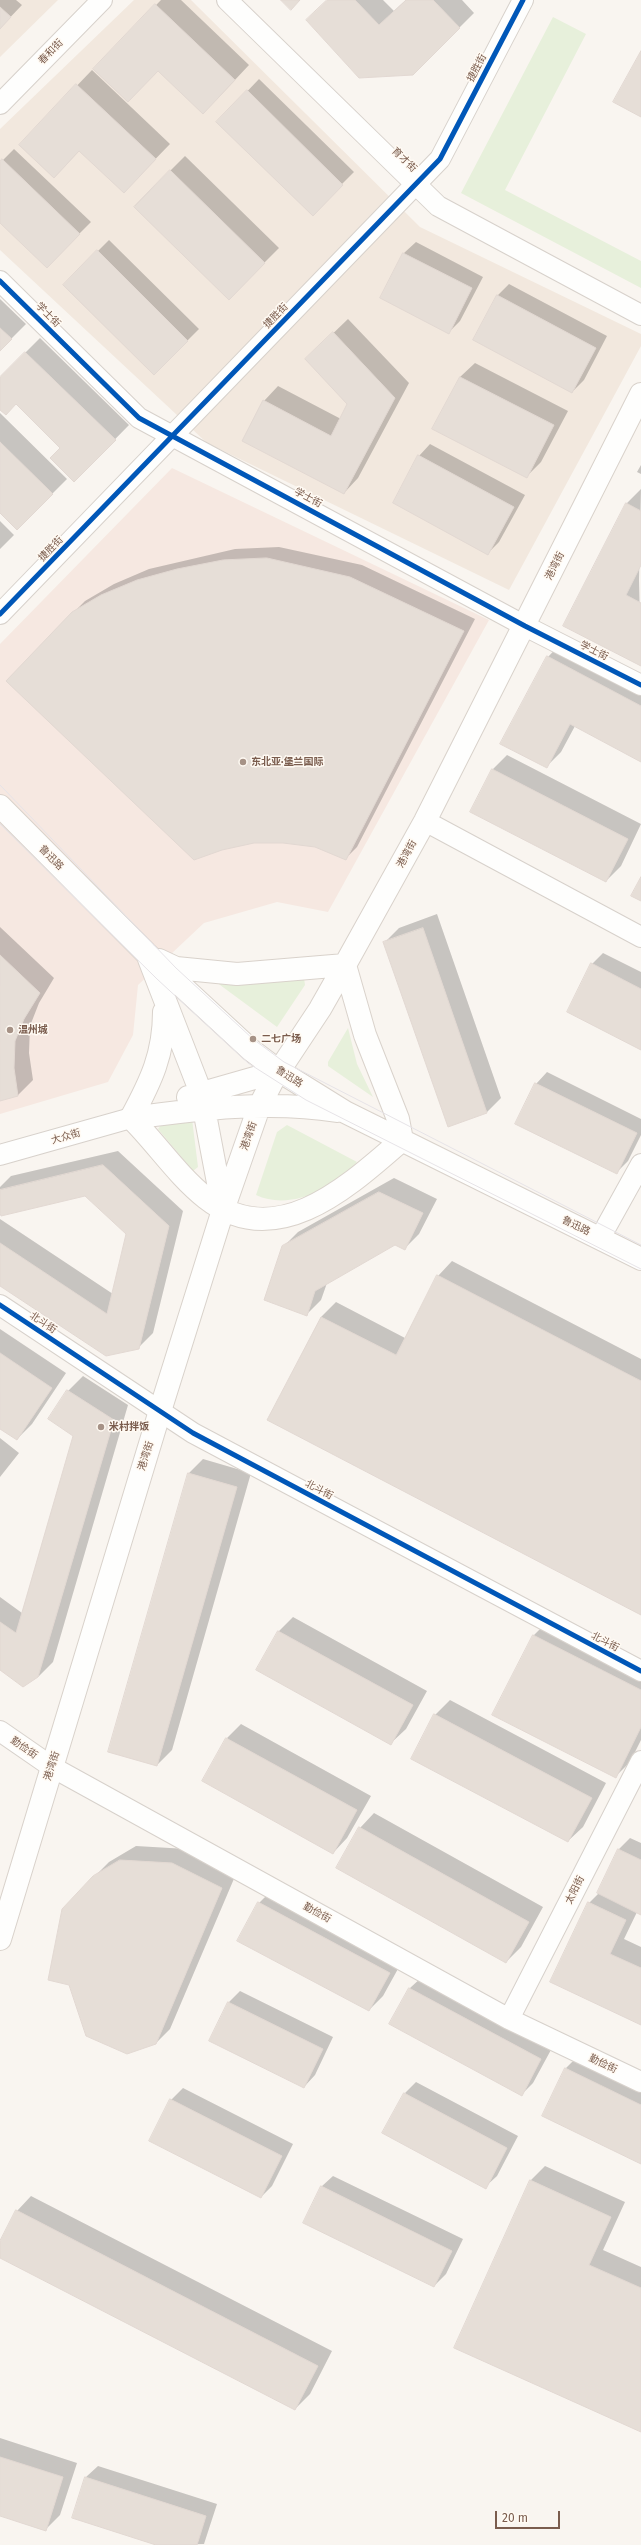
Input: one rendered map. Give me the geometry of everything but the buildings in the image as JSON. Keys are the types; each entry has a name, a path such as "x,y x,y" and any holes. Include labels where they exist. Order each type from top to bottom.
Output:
{"main road":[{"name":"港湾街","path":"0,1939 160,1411 223,1210 260,1107 279,1071 345,966 425,821 525,626 641,394"},
{"name":"鲁迅路","path":"0,806 146,953 251,1050 279,1071 346,1112 641,1259"},
{"path":"131,1118 190,1184 223,1210 249,1218 271,1219 290,1215 318,1203 351,1184 402,1140 398,1119 365,1035 345,966 311,970 207,973 176,968 146,953"},
{"path":"146,953 164,996 203,1101 223,1210"},
{"path":"131,1118 154,1072 161,1050 164,1033 164,996"},
{"path":"131,1118 203,1101 279,1071"},
{"path":"203,1101 260,1107 305,1107 346,1112"}],"street":[{"name":"春和街","path":"0,104 102,0"},
{"name":"育才街","path":"227,0 438,206 641,315"},
{"name":"捷胜街","path":"0,614 440,159 523,0"},
{"name":"学士街","path":"0,281 139,418 525,626 641,685"},
{"path":"425,821 641,937"},
{"name":"大众街","path":"0,1156 131,1118"},
{"path":"600,1238 641,1164"},
{"name":"北斗街","path":"0,1305 200,1437 641,1671"},
{"name":"勤俭街","path":"0,1731 52,1767 509,2019 641,2082"},
{"name":"太阳街","path":"509,2019 641,1761"}],"shaded area":[{"path":"0,0 58,0 0,57"},
{"path":"134,0 191,0 420,227 641,334 641,346 509,590 207,443 0,250 0,129"},
{"path":"172,468 489,620 328,912 277,902 204,923 138,985 133,1035 108,1082 0,1114 0,644"}],"green space":[{"path":"553,17 586,34 505,190 641,261 641,288 461,193"},
{"path":"304,978 305,985 277,1027 216,982"},
{"path":"348,1028 357,1064 373,1097 328,1066 328,1062"},
{"path":"192,1119 198,1167 193,1171 158,1129 162,1124"},
{"path":"287,1125 357,1162 337,1181 311,1195 297,1199 283,1200 269,1199 256,1195 277,1132"}],"tram line":[{"path":"0,785 176,968 253,1039 284,1062 641,1245"},
{"path":"0,824 157,979 248,1063 306,1100 641,1269"}],"cycle path":[{"path":"0,614 440,159 523,0"},
{"path":"0,281 139,418 525,626 641,685"},
{"path":"0,1305 193,1433 641,1671"}],"place":[{"name":"东北亚·堡兰国际","path":"243,762"},
{"name":"温州城","path":"10,1030"},
{"name":"二七广场","path":"253,1039"},
{"name":"米村拌饭","path":"101,1427"}]}
